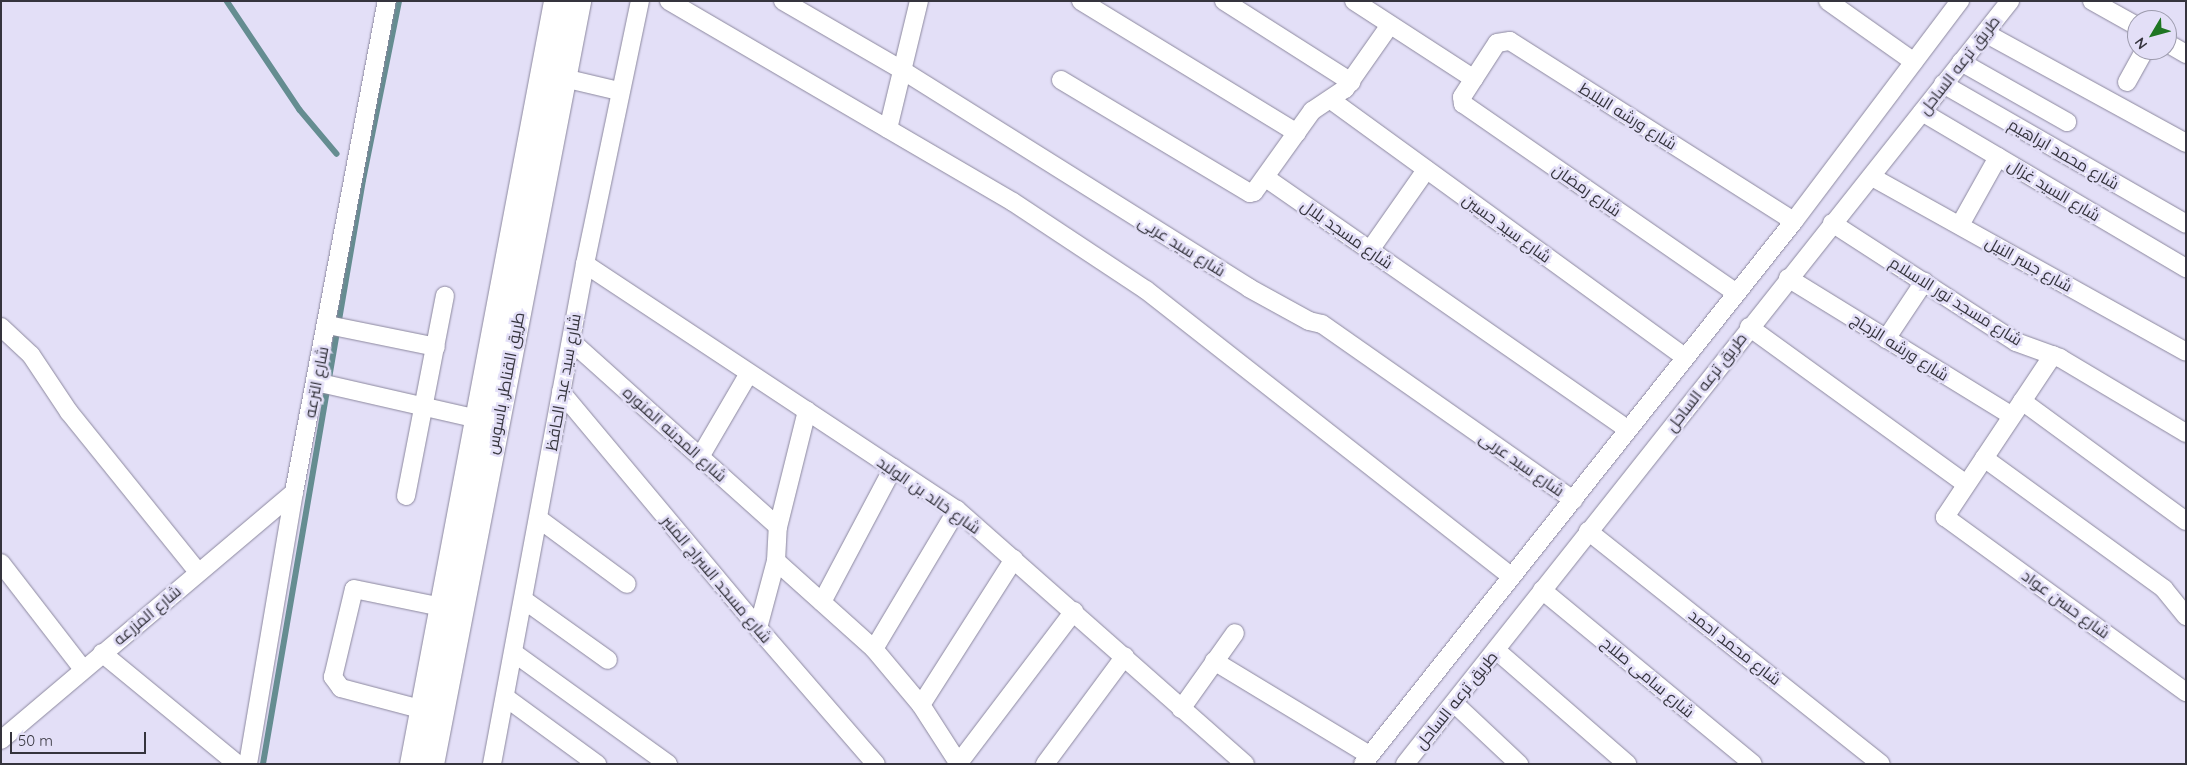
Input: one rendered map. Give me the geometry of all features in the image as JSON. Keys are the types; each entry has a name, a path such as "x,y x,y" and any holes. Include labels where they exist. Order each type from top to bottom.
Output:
{"main road":[{"name":"طريق القناطر, باسوس","path":"412,764 424,710 556,1"},
{"name":"طريق القناطر, باسوس","path":"431,764 578,1"}],"street":[{"name":"شارع الترعه","path":"248,764 294,492 328,325 387,1"},
{"name":"شارع سيد عبد الحافظ","path":"492,764 585,264 619,92 640,1"},
{"path":"669,1 1013,202 1146,290 1511,576"},
{"name":"شارع سيد عربى","path":"783,1 902,70 1249,288 1309,321 1322,324 1573,500"},
{"path":"888,129 919,1"},
{"path":"1082,1 1296,133"},
{"path":"1224,1 1351,82"},
{"path":"1354,1 1474,80"},
{"path":"1828,1 1914,62"},
{"name":"طريق ترعه الساحل","path":"1366,759 1573,500 1683,356 1794,221 1960,1"},
{"name":"طريق ترعه الساحل","path":"1405,764 1455,704 1588,531 1749,327 1832,223 1872,177 1943,84 2010,1"},
{"path":"2092,1 2127,20"},
{"path":"1062,80 1250,193 1258,190 1296,133 1317,106 1331,100 1351,82 1390,25"},
{"path":"1985,33 2186,143"},
{"name":"شارع ورشه البلاط","path":"1474,80 1497,43 1510,41 1794,221"},
{"path":"2127,82 2139,60"},
{"path":"1961,62 2067,122"},
{"path":"564,78 619,92"},
{"name":"شارع رمضان","path":"1474,80 1462,96 1463,104 1735,292"},
{"name":"شارع محمد ابراهيم","path":"1943,84 2186,224"},
{"name":"شارع سيد حسين","path":"1331,100 1683,356"},
{"name":"شارع السيد غزال","path":"1922,112 2186,268"},
{"path":"1960,225 1998,158"},
{"path":"1370,250 1426,170"},
{"name":"شارع جسر النيل","path":"1872,177 2186,352"},
{"name":"شارع مسجد بلال","path":"1266,178 1627,429"},
{"name":"شارع مسجد نور الاسلام","path":"1832,223 2016,342 2053,355 2186,434"},
{"name":"شارع خالد بن الوليد","path":"585,264 957,510 1125,656 1180,709 1244,764"},
{"name":"شارع ورشه الزجاج","path":"1788,278 2012,416"},
{"path":"1886,339 1924,282"},
{"path":"406,496 425,407 445,296"},
{"path":"328,325 436,347"},
{"path":"1,327 31,355 69,412 198,572"},
{"path":"1749,327 1966,484 2053,355"},
{"name":"شارع المدينه المنوره","path":"571,341 778,527"},
{"path":"700,457 749,373"},
{"path":"316,382 477,419"},
{"name":"شارع مسجد السراج المنير","path":"561,392 758,628 876,764"},
{"path":"2022,401 2186,520"},
{"path":"758,628 776,561 778,527 807,412"},
{"path":"1984,458 2164,589 2186,616"},
{"path":"822,602 893,468"},
{"name":"شارع حسن عواد","path":"1966,484 1945,517 2186,692"},
{"name":"شارع المزرعه","path":"1,740 294,492"},
{"path":"874,649 957,510"},
{"path":"539,519 627,584"},
{"name":"شارع محمد احمد","path":"1588,531 1882,764"},
{"path":"920,705 1014,559"},
{"path":"776,561 874,649 920,705 959,764 1074,611"},
{"path":"1,564 83,669"},
{"path":"424,710 341,688 334,677 354,589 442,607"},
{"name":"شارع سامى صلاح","path":"1542,590 1753,764"},
{"path":"524,600 608,660"},
{"path":"1180,709 1235,632"},
{"path":"1496,650 1627,764"},
{"path":"514,653 668,764"},
{"path":"102,654 237,764"},
{"path":"1051,761 1125,656"},
{"path":"1214,661 1366,759"},
{"path":"505,697 597,764"},
{"path":"1455,704 1519,764"}],"waterway":[{"path":"227,1 300,110 337,154"},
{"path":"263,764 363,180 399,1"}]}
